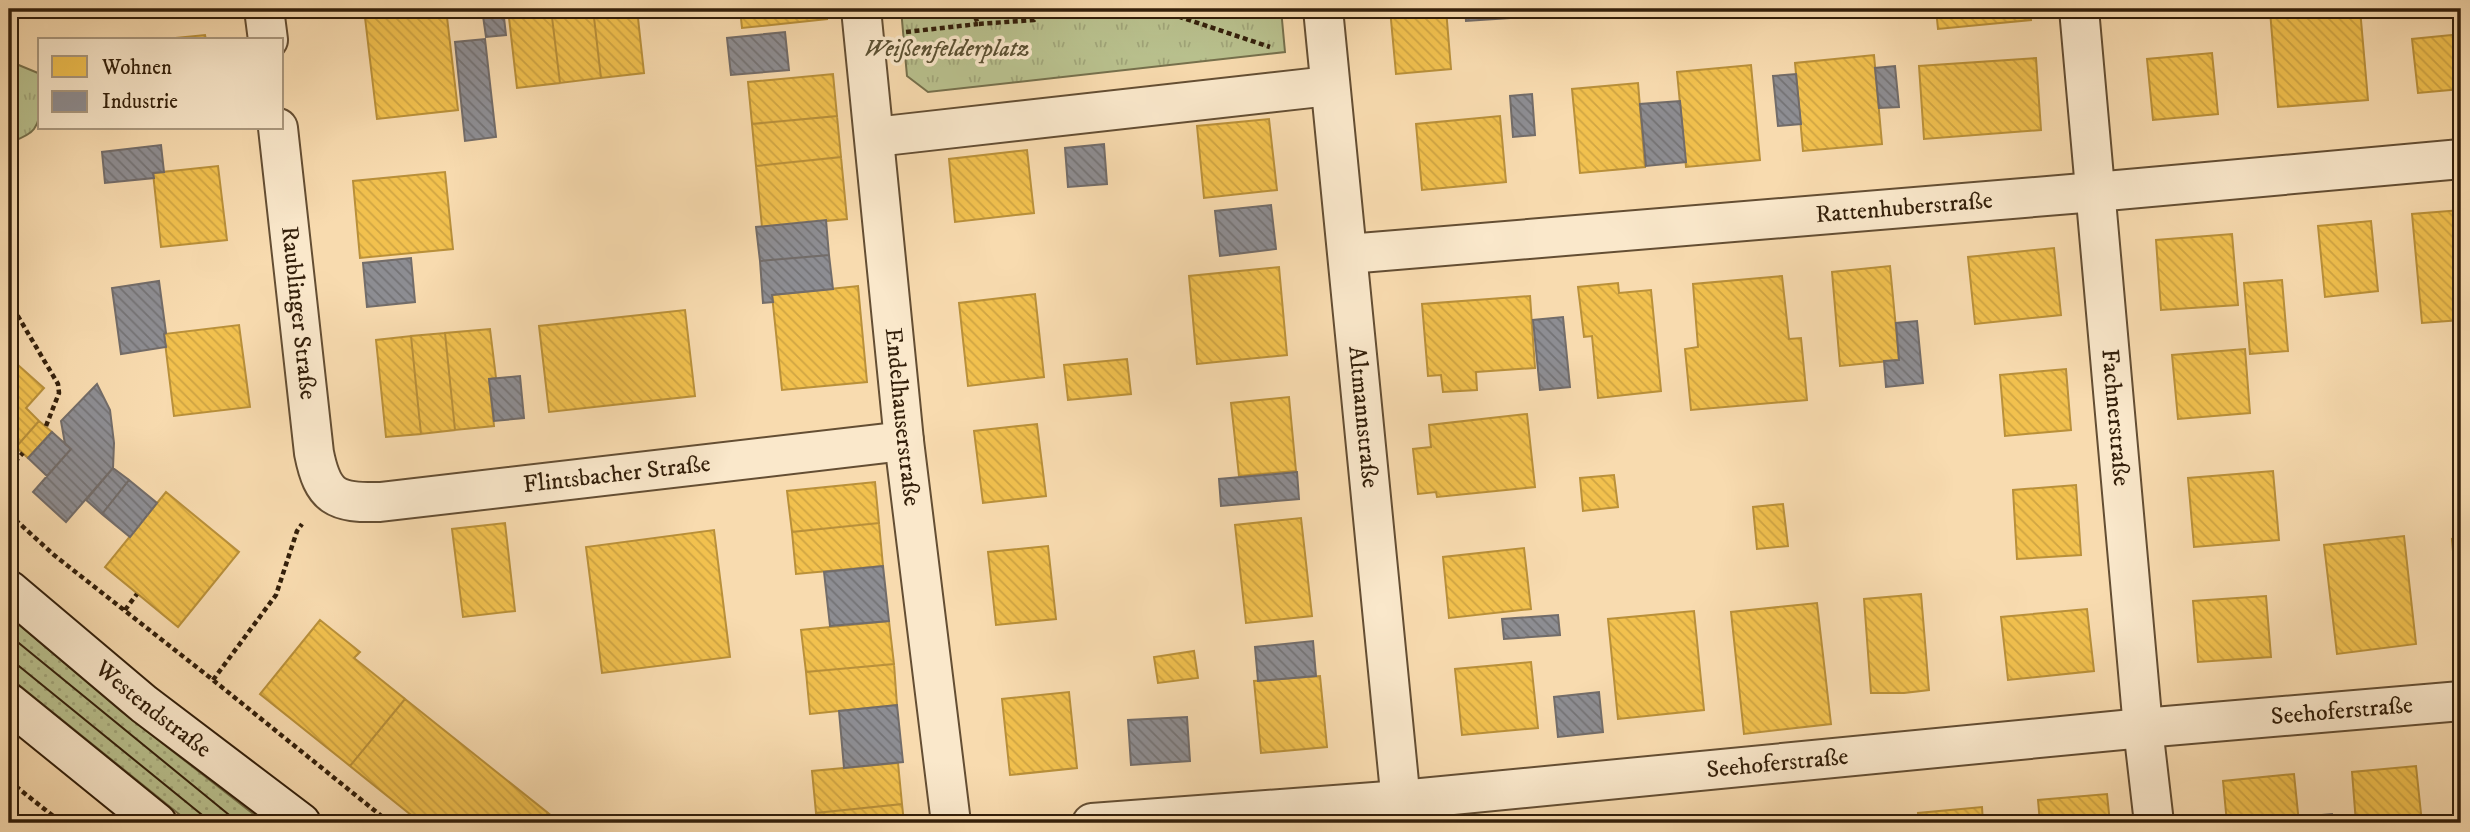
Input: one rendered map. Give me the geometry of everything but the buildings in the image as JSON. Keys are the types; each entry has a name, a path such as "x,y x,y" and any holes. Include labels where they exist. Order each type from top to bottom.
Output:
{"street":[{"path":"264,9 268,38"},
{"name":"Endelhauserstraße","path":"861,9 904,441 951,823"},
{"name":"Altmannstraße","path":"1323,9 1402,811"},
{"name":"Fachnerstraße","path":"2079,9 2143,728 2154,823"},
{"path":"875,137 1329,86"},
{"name":"Raublinger Straße","path":"278,130 314,453 319,478 328,492"},
{"name":"Rattenhuberstraße","path":"1348,254 2461,159"},
{"name":"Flintsbacher Straße","path":"328,492 356,503 380,502 904,441"},
{"name":"Westendstraße","path":"9,590 144,704 301,823"},
{"name":"Seehoferstraße","path":"1092,823 1402,811 2143,728 2461,701"},
{"path":"9,703 157,823"}],"path":[{"path":"972,9 978,24"},
{"path":"903,32 1034,20 1043,9"},
{"path":"1163,9 1285,52 1290,91"},
{"path":"9,300 58,384 59,393 46,426"},
{"path":"9,328 19,316"},
{"path":"9,468 23,453"},
{"path":"213,680 276,596 297,531 328,492"},
{"path":"9,513 54,555 390,823"},
{"path":"125,610 137,594"},
{"path":"9,780 62,823"}],"green space":[{"name":"Weißenfelderplatz","path":"901,9 1281,9 1285,52 928,92 907,76"},
{"path":"9,61 38,73 38,120 34,129 26,136 9,143"},
{"path":"9,616 121,711 265,823 190,823 9,677"}],"tram line":[{"path":"9,635 239,823"},
{"path":"9,658 212,823"}]}
